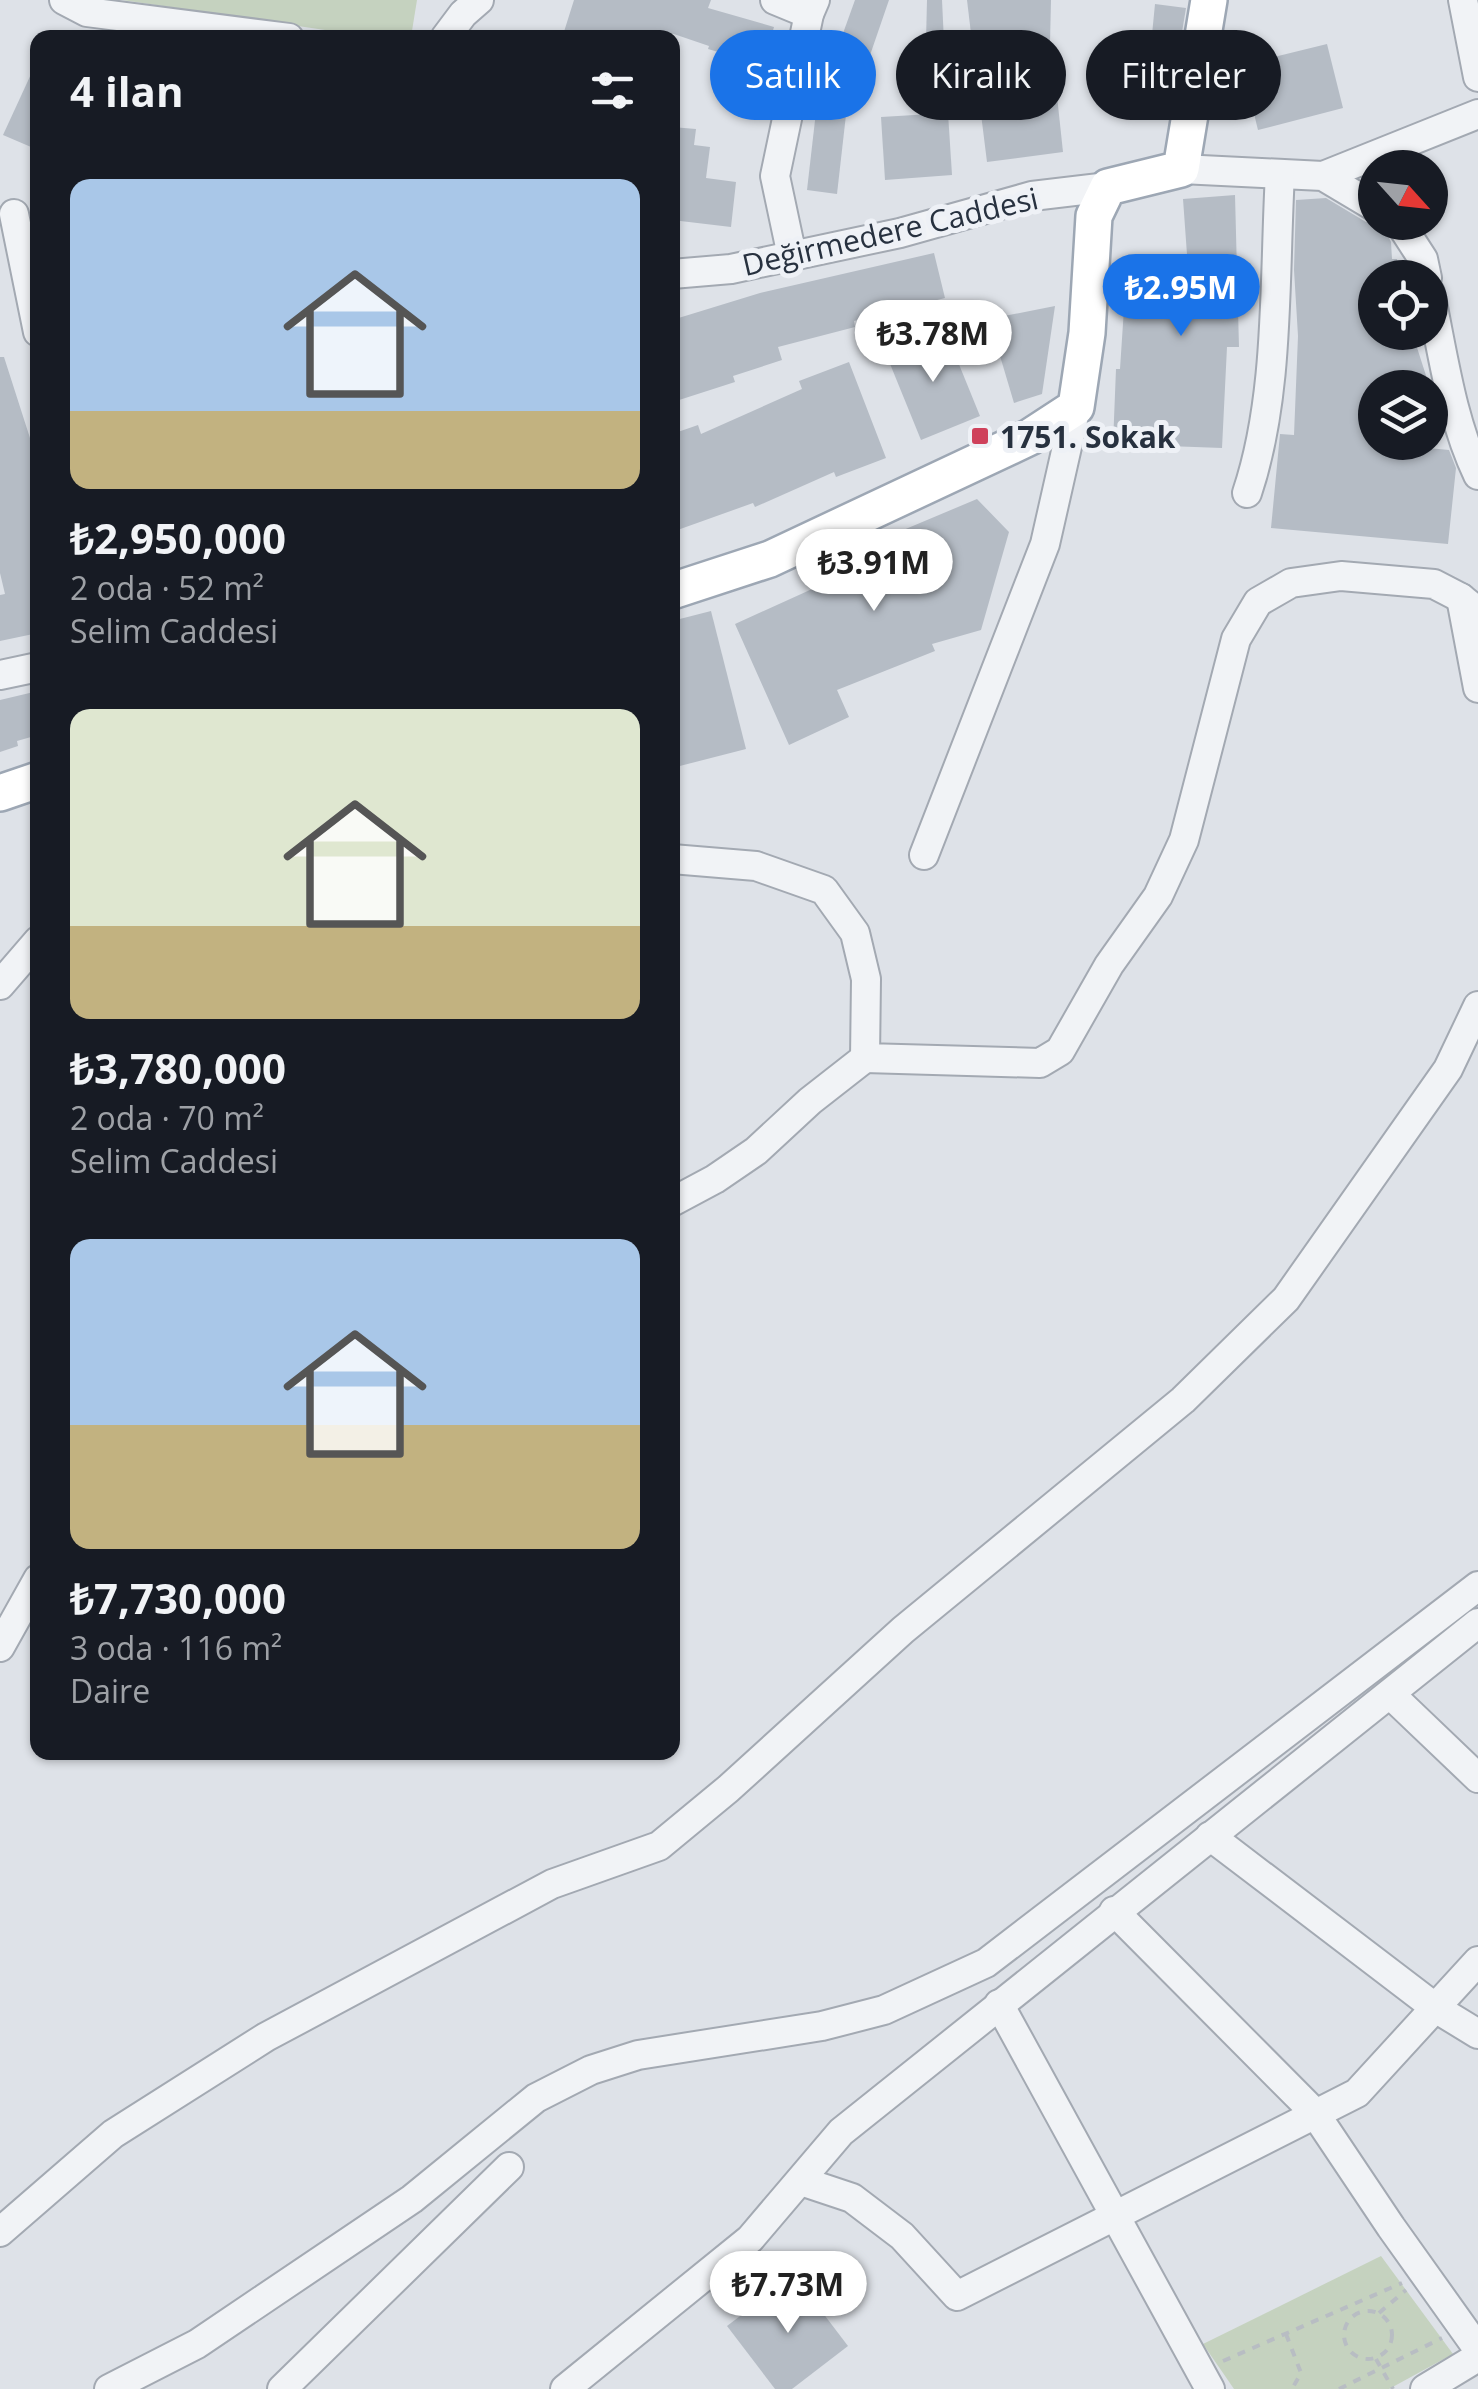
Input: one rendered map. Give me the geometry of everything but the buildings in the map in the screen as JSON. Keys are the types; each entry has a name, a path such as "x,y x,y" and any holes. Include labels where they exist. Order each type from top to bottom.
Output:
{"main road":[{"path":"680,588 770,559 1030,437 1076,407 1087,333 1094,216 1108,187 1181,169 1210,0"},
{"path":"0,793 30,783"}],"street":[{"path":"64,0 87,12 227,30"},
{"path":"775,0 812,7 775,176 792,256"},
{"path":"1463,0 1478,77"},
{"path":"450,30 464,5"},
{"path":"1181,169 1322,176 1478,114"},
{"path":"1247,493 1261,450 1280,174"},
{"path":"1322,176 1358,197"},
{"name":"Değirmedere Caddesi","path":"680,273 731,268 900,233 1032,196 1108,187"},
{"path":"17,214 30,287"},
{"path":"1448,347 1467,405 1478,475"},
{"path":"924,855 1045,544 1076,407"},
{"path":"680,1198 756,1151 865,1058 1040,1062 1060,1050 1109,965 1158,896 1184,840 1236,639 1258,602 1291,583 1341,576 1434,584 1470,605 1478,688"},
{"path":"0,675 30,668"},
{"path":"680,861 756,866 824,890 855,933 866,979 865,1058"},
{"path":"0,985 30,950"},
{"path":"0,2232 113,2134 266,2037 552,1884 658,1846 686,1824 903,1630 1184,1400 1286,1299 1448,1069 1478,1006"},
{"path":"108,2389 197,2344 412,2199 536,2098 591,2070 638,2055 822,2026 884,2010 986,1963 1478,1586"},
{"path":"0,1647 30,1594"},
{"path":"565,2389 750,2238 841,2132 1478,1623"},
{"path":"1390,1694 1478,1778"},
{"path":"1210,1836 1437,2009 1478,2034"},
{"path":"1114,1911 1314,2112 1470,2338"},
{"path":"802,2181 852,2198 902,2236 957,2296 1115,2219 1357,2092 1478,1961"},
{"path":"999,2004 1205,2380"},
{"path":"282,2389 509,2167"},
{"path":"1426,2389 1478,2357"}],"path":[{"path":"1205,2380 1286,2334 1425,2273"},
{"path":"1354,2305 1360,2311 1379,2312 1425,2273"},
{"path":"1360,2311 1345,2324 1344,2343 1356,2357 1376,2359 1390,2346 1392,2331 1379,2312"},
{"path":"1286,2334 1301,2373 1292,2389"},
{"path":"1339,2389 1381,2369 1470,2338"},
{"path":"1376,2359 1393,2389"}],"green space":[{"path":"122,0 417,0 412,30 325,30"},
{"path":"1381,2256 1453,2354 1389,2389 1234,2389 1203,2344"}],"place":[{"name":"1751. Sokak","path":"980,436"}]}
